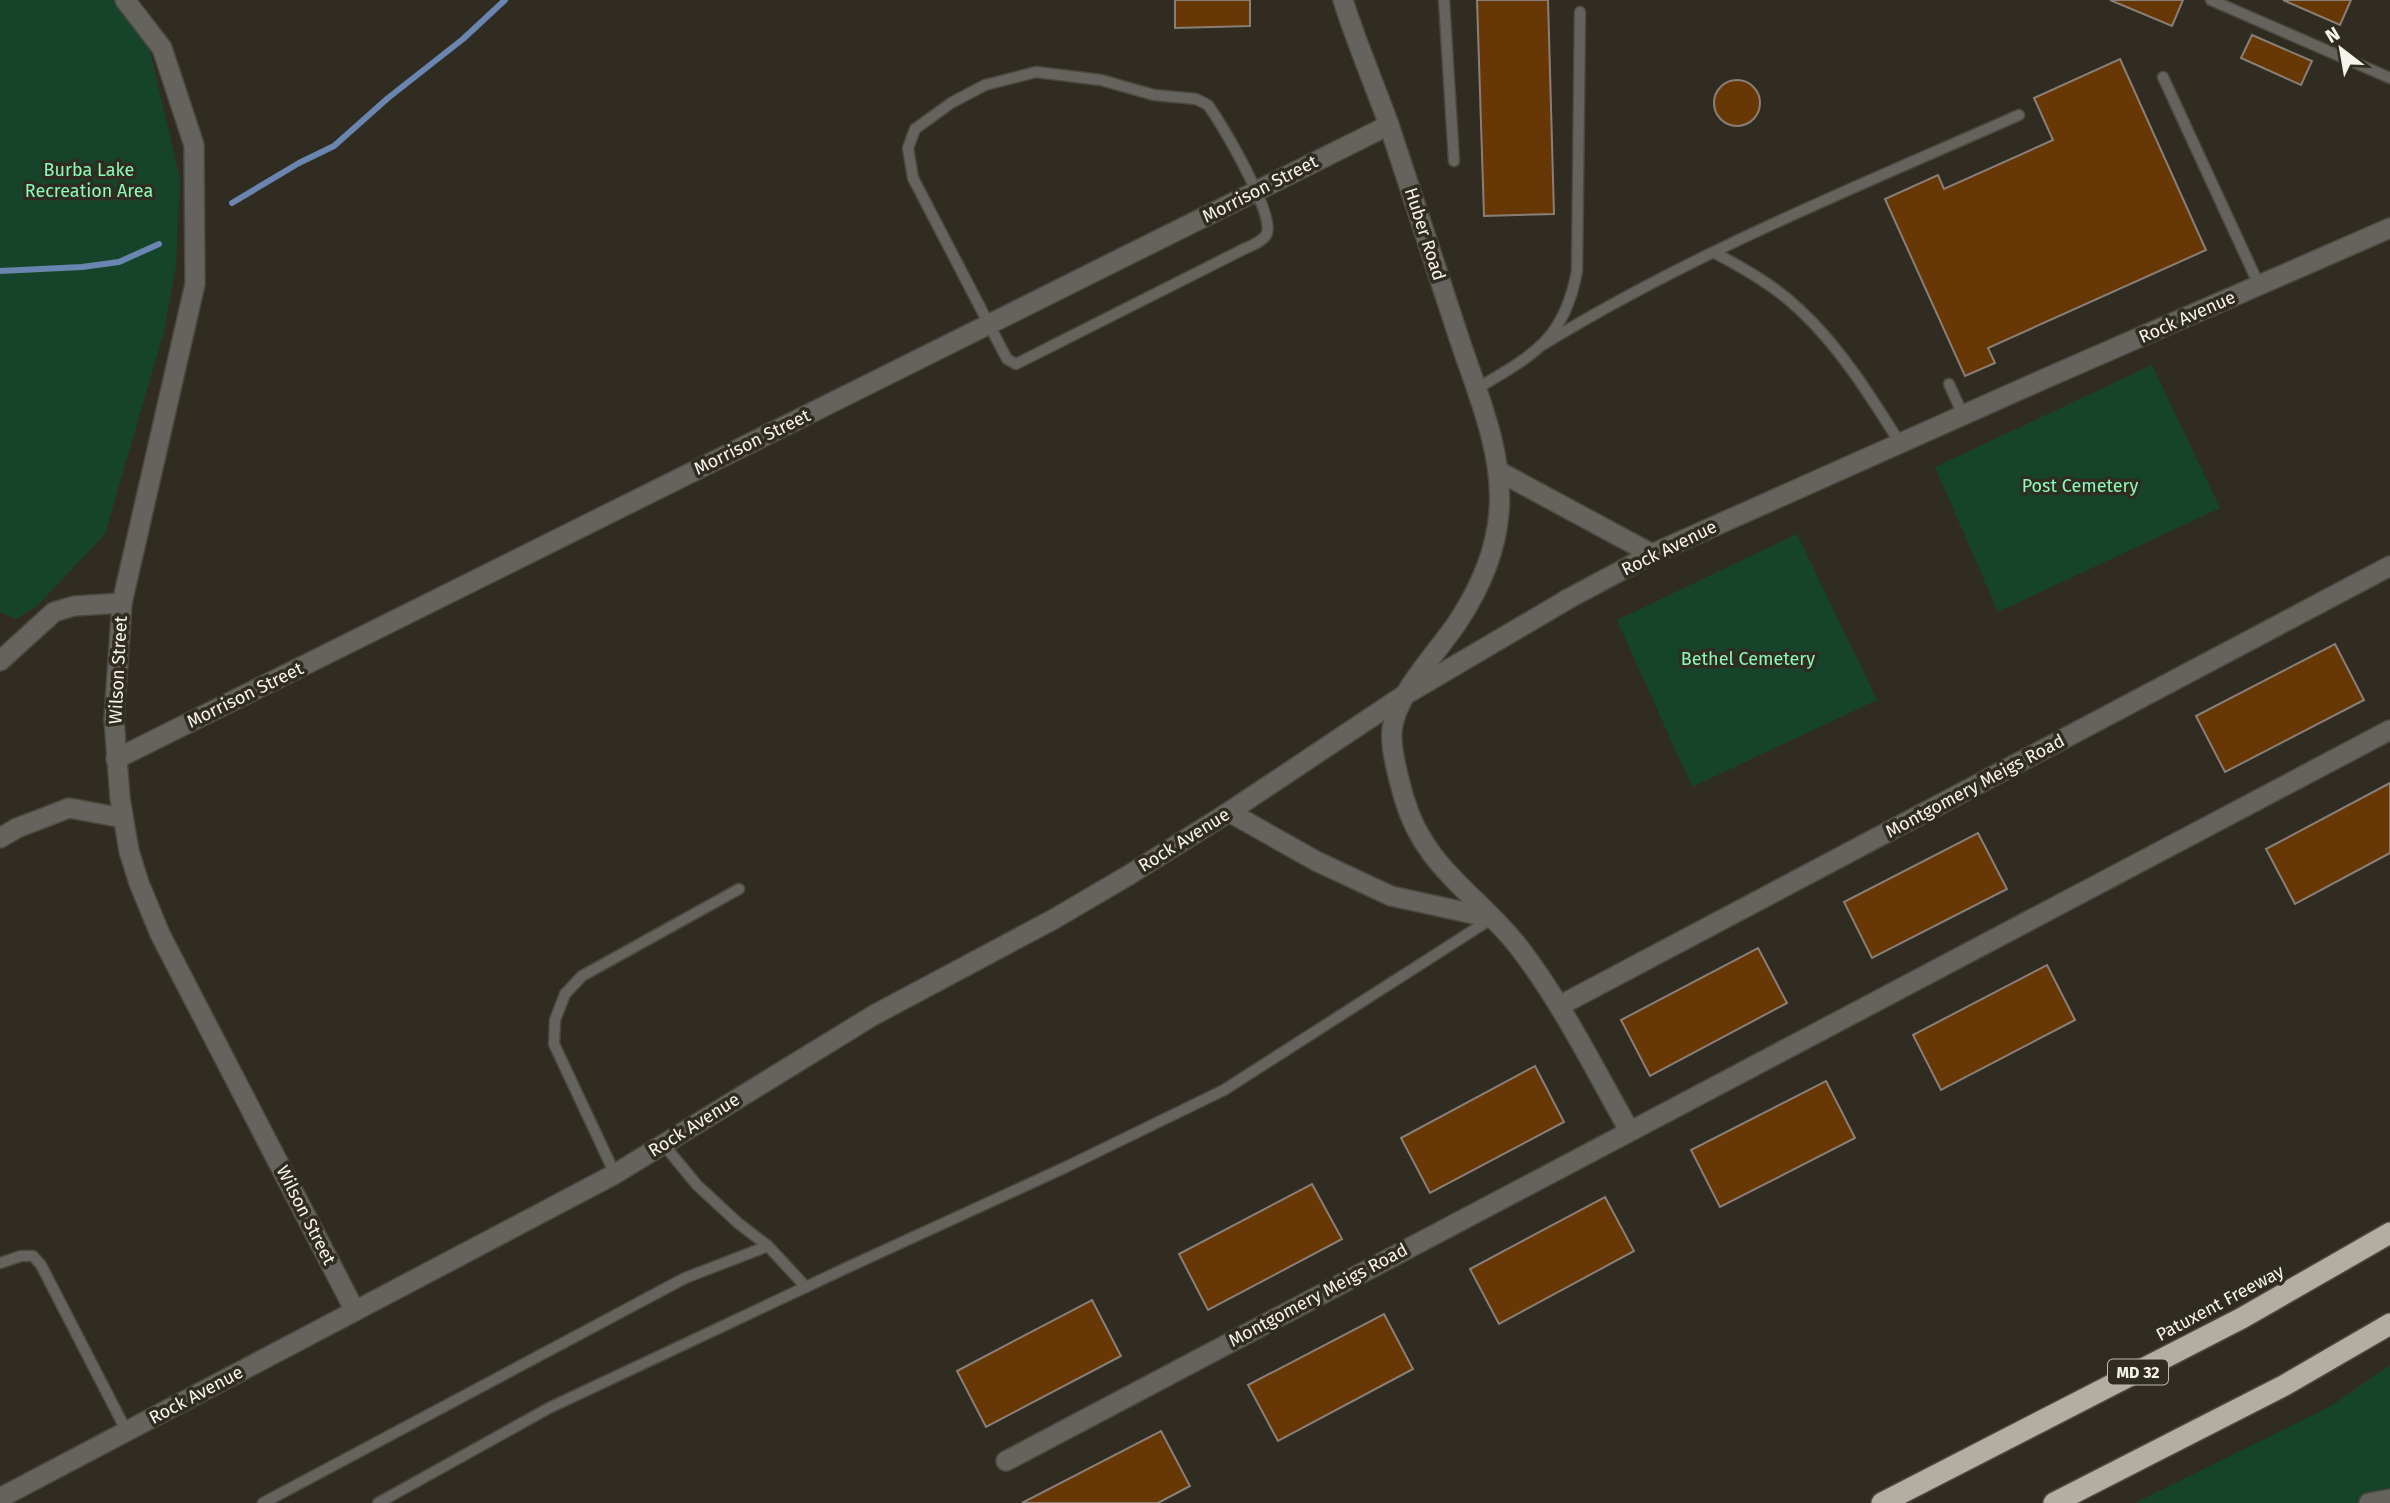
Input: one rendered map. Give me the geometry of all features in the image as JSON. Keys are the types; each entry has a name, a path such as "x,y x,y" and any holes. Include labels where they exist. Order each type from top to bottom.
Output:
{"highway":[{"name":"Patuxent Freeway","path":"1882,1503 2242,1318 2390,1233"},
{"path":"2054,1503 2285,1385 2390,1324"}],"street":[{"name":"Wilson Street","path":"125,0 162,48 194,145 195,284 122,603 114,719 123,818 139,883 160,934 355,1311"},
{"name":"Huber Road","path":"1343,0 1389,125 1476,389 1498,471 1500,510 1487,569 1459,621 1404,696"},
{"name":"Morrison Street","path":"116,759 1389,125"},
{"name":"Rock Avenue","path":"0,1499 615,1174 874,1015 1054,919 1229,812 1404,696 1568,599 1653,554 2390,228"},
{"path":"1498,471 1653,554"},
{"name":"Montgomery Meigs Road","path":"1559,1006 2390,566"},
{"path":"0,661 54,612 74,606 122,603"},
{"path":"1404,696 1392,730 1396,763 1405,801 1423,844 1451,879 1493,918 1517,945 1559,1006 1629,1130"},
{"name":"Montgomery Meigs Road","path":"1006,1461 2390,730"},
{"path":"0,838 16,828 69,808 123,818"},
{"path":"1229,812 1316,861 1391,896 1493,918"},
{"path":"2369,1503 2390,1499"}],"lane":[{"path":"1444,0 1454,161"},
{"path":"2211,0 2390,78"},
{"path":"1544,344 1559,327 1572,299 1577,271 1580,12"},
{"path":"1036,72 1101,80 1154,95 1196,99 1208,105 1257,191 1267,223 1267,233 1263,238 1117,315 1016,364 1007,359 913,178 908,148 915,129 951,103 985,85 1036,72"},
{"path":"2163,77 2259,285"},
{"path":"1476,389 1588,317 1777,222 2019,115"},
{"path":"1715,253 1754,274 1800,310 1843,358 1900,443"},
{"path":"1949,384 1963,415"},
{"path":"615,1174 554,1044 555,1020 565,994 582,976 739,889"},
{"path":"378,1503 549,1408 1066,1167 1224,1090 1493,918"},
{"path":"664,1145 697,1185 738,1223 768,1246 806,1287"},
{"path":"263,1503 685,1278 768,1246"},
{"path":"0,1263 21,1256 33,1256 41,1265 127,1432"}],"green space":[{"name":"Burba Lake Recreation Area","path":"0,0 115,0 148,43 180,179 176,266 164,331 105,534 37,606 16,619 0,612"},
{"name":"Post Cemetery","path":"2152,365 2220,508 1998,612 1935,467"},
{"name":"Bethel Cemetery","path":"1797,534 1877,700 1692,787 1617,620"},
{"path":"2390,1365 2390,1503 2135,1503 2331,1406"}],"building":[{"path":"1175,0 1250,0 1250,26 1175,28"},
{"path":"1477,0 1548,0 1554,214 1484,216"},
{"path":"2110,0 2183,0 2172,26"},
{"path":"2283,0 2351,0 2340,25"},
{"path":"2252,35 2312,61 2301,85 2241,58"},
{"path":"2120,59 2206,250 1988,348 1995,363 1965,376 1885,199 1938,175 1944,189 2053,140 2034,98"},
{"path":"1737,80 1753,87 1760,103 1753,119 1737,126 1721,119 1714,103 1721,87"},
{"path":"2335,644 2364,700 2225,772 2196,716"},
{"path":"2390,783 2390,853 2295,904 2266,849"},
{"path":"1978,833 2007,889 1872,958 1844,902"},
{"path":"1758,948 1787,1003 1650,1076 1621,1020"},
{"path":"2047,965 2075,1020 1941,1090 1913,1035"},
{"path":"1535,1066 1564,1122 1430,1193 1401,1138"},
{"path":"1826,1081 1855,1138 1720,1207 1691,1150"},
{"path":"1312,1184 1342,1239 1208,1310 1179,1254"},
{"path":"1605,1197 1634,1251 1499,1324 1470,1269"},
{"path":"1092,1300 1121,1356 986,1427 957,1371"},
{"path":"1384,1314 1413,1369 1278,1441 1248,1385"},
{"path":"1161,1431 1190,1486 1158,1503 1022,1503"}],"waterway":[{"path":"232,203 299,163 334,146 388,98 463,39 505,0"},
{"path":"0,271 82,267 119,262 159,244"}]}
